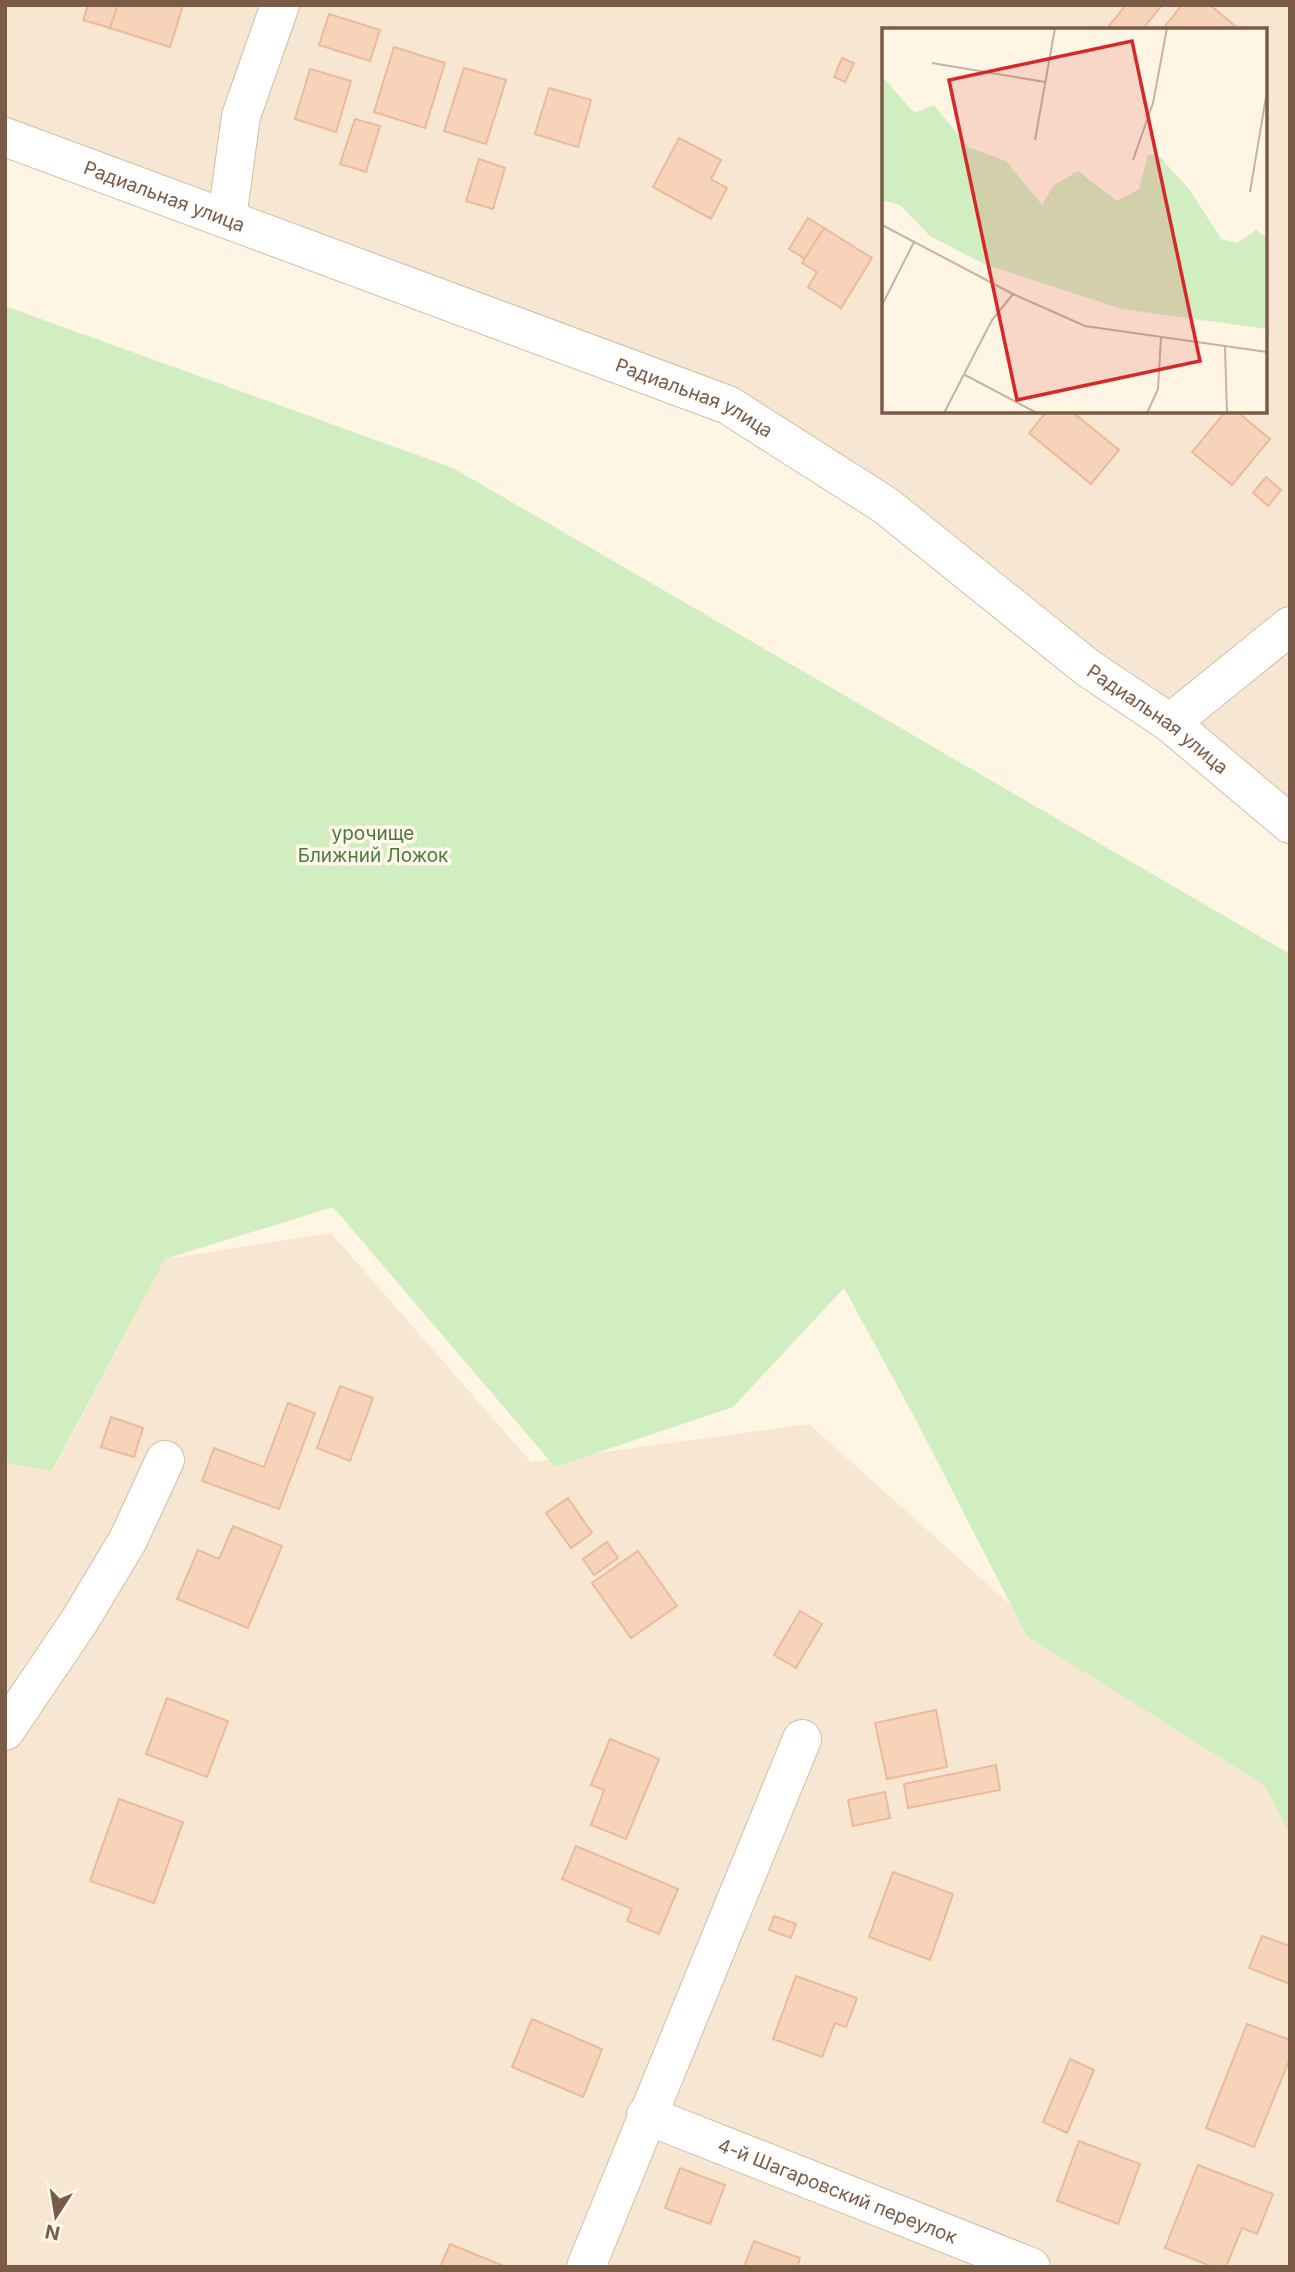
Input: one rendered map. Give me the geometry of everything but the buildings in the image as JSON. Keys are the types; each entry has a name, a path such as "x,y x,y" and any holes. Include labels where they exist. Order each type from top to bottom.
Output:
{"street":[{"path":"227,218 241,116 280,5"},
{"name":"Радиальная улица","path":"5,137 728,405 885,505 1088,668 1170,723 1290,824"},
{"path":"1170,723 1290,626"},
{"path":"5,1731 80,1620 128,1540 165,1460"},
{"path":"586,2267 802,1739"},
{"name":"4-й Шагаровский переулок","path":"646,2115 1031,2267"}],"shaded area":[{"path":"5,5 1290,5 1290,823 728,405 5,137"},
{"path":"331,1233 531,1462 809,1424 1090,1676 1265,1786 1290,1836 1290,2267 5,2267 5,1463 53,1471 165,1259"}],"green space":[{"name":"урочище Ближний Ложок","path":"5,306 453,468 1290,954 1290,1836 1265,1786 1027,1636 917,1422 844,1288 733,1407 555,1467 333,1207 165,1259 52,1471 5,1463"}]}
